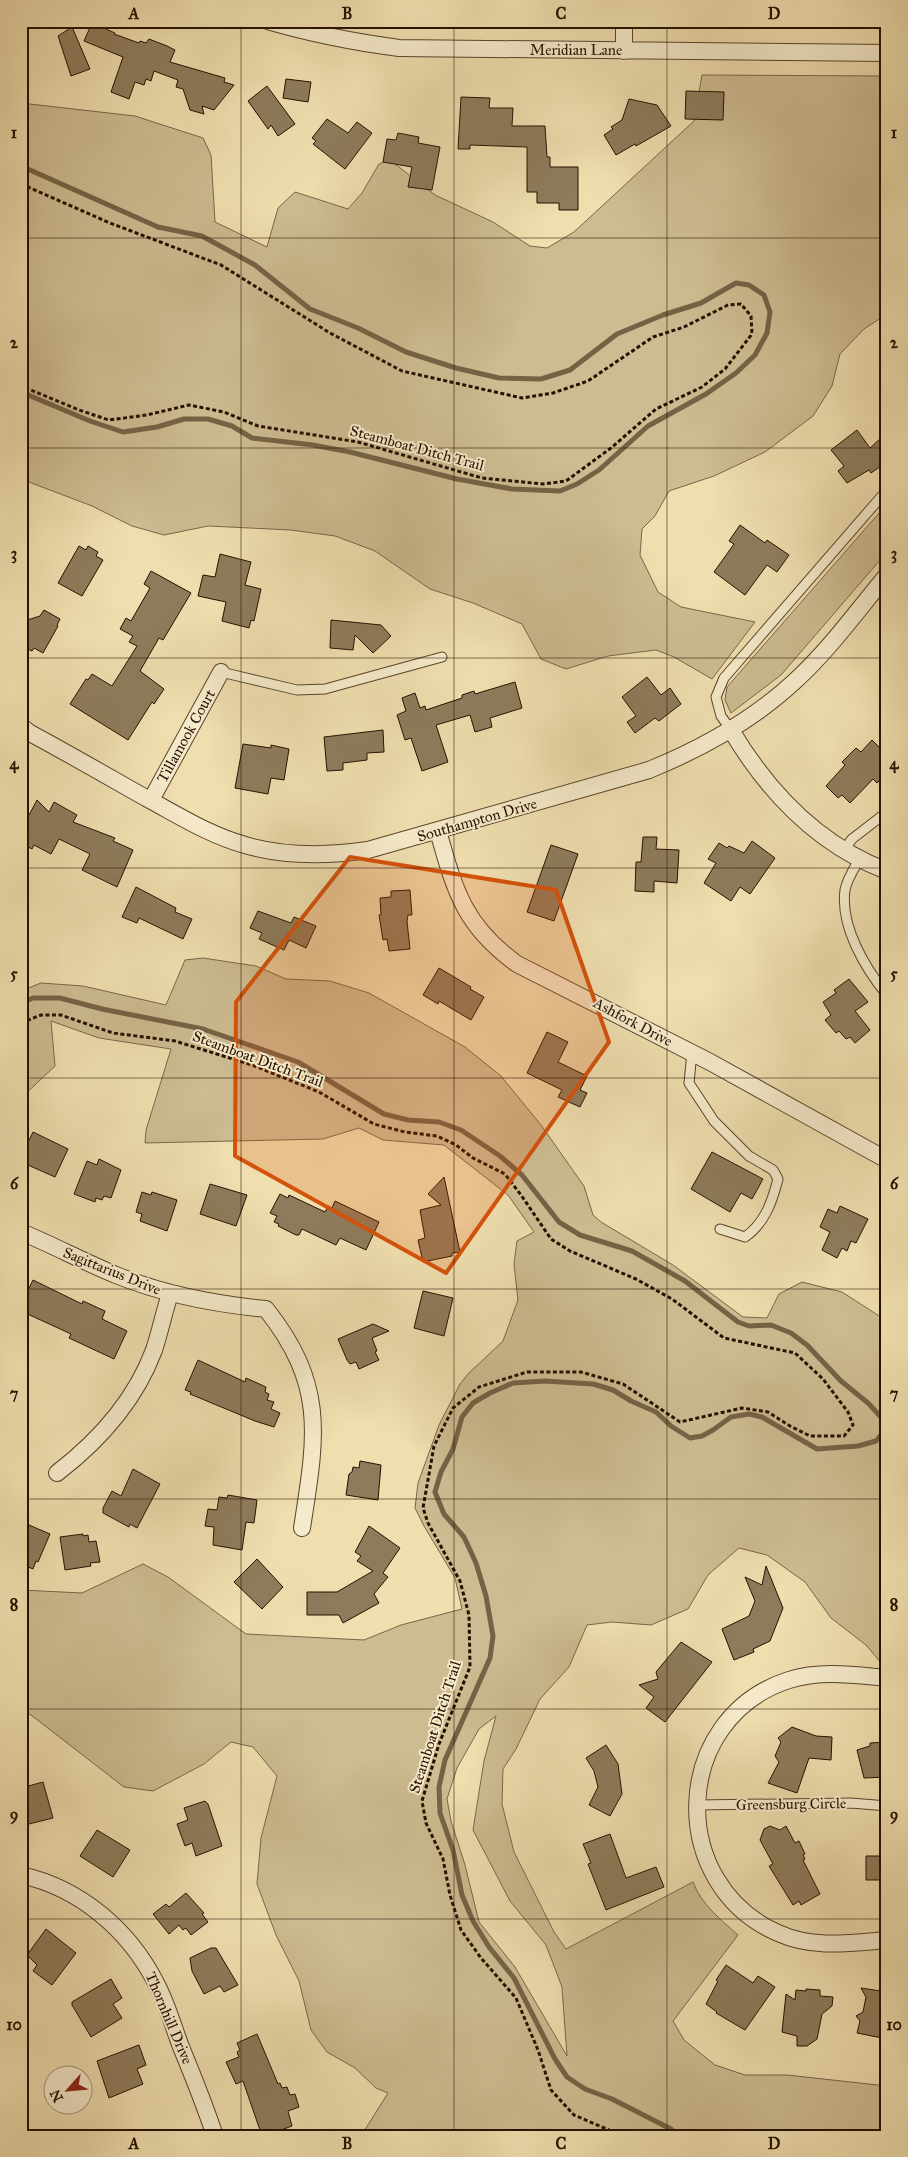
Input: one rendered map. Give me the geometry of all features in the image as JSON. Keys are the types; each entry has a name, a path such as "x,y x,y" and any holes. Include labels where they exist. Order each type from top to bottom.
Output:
{"street":[{"name":"Meridian Lane","path":"268,21 319,35 399,48 887,53"},
{"path":"624,21 624,51"},
{"name":"Southampton Drive","path":"21,726 30,733 213,834 244,845 276,852 305,855 344,854 368,850 649,770 688,754 731,730 764,708 796,680 824,650 887,575"},
{"name":"Tillamook Court","path":"150,800 222,672"},
{"path":"731,730 765,781 788,806 814,829 844,850 887,870"},
{"name":"Ashfork Drive","path":"438,831 454,886 468,916 499,951 517,964 692,1052 887,1160"},
{"name":"Sagittarius Drive","path":"21,1232 115,1275 170,1294 214,1304 266,1309 281,1328 294,1350 304,1373 312,1402 314,1452 302,1528"},
{"path":"57,1474 82,1454 104,1432 123,1408 141,1379 154,1350 170,1294"},
{"path":"887,1678 834,1673 810,1675 788,1680 760,1694 731,1718 717,1737 706,1758 699,1782 696,1805 698,1830 704,1854 713,1875 727,1895 759,1924 792,1938 820,1944 887,1940"},
{"name":"Thornhill Drive","path":"21,1875 58,1887 83,1901 104,1916 126,1937 144,1960 157,1984 215,2136"}],"lane":[{"path":"731,730 721,716 716,697 724,678 887,490"},
{"path":"222,672 297,690 325,690 442,657"},
{"path":"844,850 852,839 887,812"},
{"path":"860,858 845,889 847,924 862,961 887,995"},
{"path":"692,1052 689,1083 714,1120 748,1156 773,1170 778,1178 772,1202 756,1230 745,1238 720,1229"},
{"name":"Greensburg Circle","path":"696,1805 851,1803 887,1806"}],"path":[{"name":"Steamboat Ditch Trail","path":"21,184 110,223 221,265 330,333 402,371 522,398 553,393 588,381 653,336 684,327 728,305 741,304 751,316 752,334 725,368 702,387 656,409 611,448 566,481 543,484 482,478 358,442 258,426 224,412 189,405 147,415 109,420 21,386"},
{"name":"Steamboat Ditch Trail","path":"21,1023 41,1015 61,1015 113,1033 175,1041 252,1066 319,1092 374,1124 405,1132 436,1136 456,1145 473,1158 505,1174 550,1239 570,1251 636,1279 672,1299 724,1338 795,1353 823,1378 848,1412 853,1425 844,1436 810,1436 768,1412 742,1408 680,1422 623,1384 581,1372 527,1372 479,1387 453,1408 434,1446 423,1508 428,1523 460,1581 469,1615 470,1667 439,1744 422,1801 426,1823 443,1859 450,1895 462,1930 481,1958 516,1998 538,2050 551,2090 574,2115 623,2136"}],"highlighted area":[{"path":"350,857 556,890 609,1042 446,1273 235,1156 236,1002"}],"shaded area":[{"path":"702,75 887,76 887,314 864,329 840,354 832,386 813,416 765,452 714,476 669,491 655,516 642,529 640,555 658,592 681,607 755,622 712,679 674,657 656,650 608,656 566,669 541,659 522,624 473,603 430,589 375,551 335,536 291,530 208,526 164,535 132,526 92,506 21,479 21,103 135,116 203,138 211,155 215,222 267,247 278,208 295,192 348,209 362,193 379,164 390,160 435,195 493,222 530,246 547,248 574,232 694,121"},
{"path":"887,504 887,552 781,675 731,713 725,700 727,687"},
{"path":"203,958 256,966 286,979 330,981 369,993 465,1047 501,1076 541,1125 584,1186 593,1215 601,1222 673,1265 743,1317 767,1318 779,1294 802,1282 842,1292 887,1321 887,1664 882,1664 866,1645 831,1618 805,1582 767,1555 739,1548 708,1575 688,1609 651,1625 612,1622 587,1625 569,1667 540,1699 516,1749 503,1769 502,1804 514,1852 554,1932 566,1949 693,1882 706,1904 738,1935 673,2021 684,2040 715,2065 745,2075 787,2075 887,2086 887,2136 361,2136 388,2093 376,2088 355,2068 327,2052 311,2030 299,1981 276,1935 257,1884 261,1838 277,1776 253,1747 231,1742 204,1764 153,1791 124,1787 31,1715 21,1710 21,1590 82,1593 143,1564 168,1577 246,1634 364,1640 401,1625 462,1609 455,1578 415,1508 418,1483 439,1425 460,1384 503,1341 518,1300 514,1264 517,1241 534,1232 508,1195 444,1145 383,1140 359,1128 323,1139 145,1143 146,1130 171,1049 99,1038 51,1021 55,1066 21,1098 21,991 41,983 83,986 166,1005 185,960","holes":["496,1716 484,1761 473,1830 510,1901 546,1945 562,1987 567,2056 515,1967 479,1922 465,1865 451,1821 447,1799 457,1768 479,1729"]}],"building":[{"path":"92,23 114,34 139,43 140,41 146,43 149,39 167,46 175,50 170,62 225,78 224,82 234,85 214,110 202,106 204,114 190,110 183,89 176,87 178,80 154,71 151,81 146,79 144,85 135,82 129,99 111,92 123,57 84,41"},
{"path":"72,27 90,69 71,76 58,36"},
{"path":"286,79 311,82 308,102 283,98"},
{"path":"267,86 295,124 278,136 271,125 268,129 248,101"},
{"path":"686,91 724,92 723,120 685,119"},
{"path":"461,97 490,98 489,108 513,108 512,126 545,126 547,157 550,157 550,167 578,167 578,210 559,210 559,203 537,203 537,192 527,192 527,147 470,145 470,149 458,149"},
{"path":"629,99 657,105 671,126 616,155 604,135 613,129 611,127 622,120"},
{"path":"327,119 348,133 357,122 372,133 345,169 313,144 316,141 312,138"},
{"path":"398,133 419,137 418,143 440,147 432,190 408,187 412,167 383,162 387,139 396,140"},
{"path":"857,430 870,448 881,438 887,445 887,462 871,473 869,470 847,483 838,471 844,466 831,450"},
{"path":"740,525 765,543 767,540 789,555 777,572 767,565 745,595 714,572 734,544 729,541"},
{"path":"79,546 86,550 88,546 98,552 96,556 103,560 82,596 58,583"},
{"path":"220,554 251,562 245,585 261,589 254,621 251,620 249,628 222,621 226,602 198,596 203,575 215,577"},
{"path":"151,571 191,593 163,640 159,638 140,671 164,689 154,704 152,702 128,740 70,704 86,679 88,680 92,674 112,686 137,646 129,642 133,636 120,629 126,618 131,621 150,588 144,584"},
{"path":"44,610 60,619 43,653 34,648 32,651 21,646 21,622 40,616"},
{"path":"331,620 381,625 391,636 373,653 355,635 353,650 330,648"},
{"path":"647,677 661,695 670,688 681,704 659,721 655,718 635,733 627,722 636,716 622,697"},
{"path":"515,682 522,708 490,718 492,727 475,732 470,715 436,725 448,762 422,771 411,738 405,740 397,715 406,711 402,698 415,693 420,708 425,706 426,710 462,698 462,695 474,691 475,694"},
{"path":"383,730 384,752 367,753 367,760 343,763 343,770 327,771 324,737"},
{"path":"872,740 887,755 887,772 877,783 873,779 850,803 842,795 838,798 826,786 845,765 842,762 856,748 861,752"},
{"path":"243,744 271,748 271,745 289,749 284,780 271,778 268,794 235,788"},
{"path":"37,800 49,812 54,802 77,815 73,822 115,838 113,841 133,850 117,887 82,870 90,854 59,839 51,854 34,845 32,849 21,843 21,830"},
{"path":"643,837 657,837 656,849 679,850 677,883 654,881 654,892 635,891 636,862 641,862"},
{"path":"752,841 775,858 750,894 740,887 731,901 704,883 716,863 708,859 719,843 727,848 729,846 744,853"},
{"path":"551,845 578,854 554,921 527,912"},
{"path":"136,887 176,908 175,912 192,919 183,939 139,918 137,923 122,917"},
{"path":"410,890 412,915 408,915 407,921 410,949 389,951 387,939 383,940 379,915 381,915 380,898 391,897 391,891"},
{"path":"258,911 291,923 294,917 316,926 306,948 289,940 284,950 259,939 262,933 250,928"},
{"path":"439,968 484,997 471,1020 439,1001 438,1004 423,995"},
{"path":"849,979 868,1002 855,1011 870,1030 855,1043 850,1037 846,1039 839,1031 836,1033 825,1020 831,1015 823,1002 836,993 834,990"},
{"path":"547,1032 568,1042 558,1062 587,1076 580,1090 587,1093 580,1107 558,1097 562,1090 527,1073"},
{"path":"33,1132 68,1149 55,1177 21,1162 21,1157"},
{"path":"712,1152 763,1179 752,1199 741,1193 730,1212 691,1189"},
{"path":"99,1159 121,1170 111,1198 104,1196 102,1200 96,1198 95,1202 74,1194 87,1161 97,1165"},
{"path":"444,1177 460,1252 452,1253 452,1256 423,1262 418,1240 425,1238 420,1210 441,1205 428,1194"},
{"path":"210,1184 247,1195 236,1226 200,1214"},
{"path":"142,1192 151,1195 152,1192 177,1200 167,1231 140,1221 142,1214 136,1212"},
{"path":"280,1194 288,1198 289,1195 325,1212 328,1206 332,1208 335,1201 379,1222 366,1250 340,1238 336,1245 302,1229 299,1235 296,1235 278,1226 279,1224 274,1222 277,1216 270,1213"},
{"path":"840,1206 868,1219 856,1243 851,1241 847,1251 842,1248 837,1258 822,1250 830,1232 820,1227 828,1209 837,1213"},
{"path":"33,1280 82,1304 83,1301 105,1311 102,1319 127,1331 114,1359 69,1338 71,1334 21,1311 21,1304"},
{"path":"423,1291 453,1298 444,1336 414,1328"},
{"path":"373,1324 389,1331 372,1338 379,1360 359,1369 356,1362 350,1364 347,1360 338,1339"},
{"path":"198,1360 245,1382 246,1378 266,1387 265,1392 269,1394 267,1400 274,1402 271,1409 280,1413 274,1427 190,1394 191,1392 185,1390"},
{"path":"360,1461 381,1465 378,1500 346,1495 349,1474 352,1472 353,1467 359,1468"},
{"path":"133,1469 160,1484 137,1528 130,1524 129,1527 103,1513 103,1508 112,1491 121,1496"},
{"path":"228,1495 257,1500 254,1523 246,1522 242,1550 213,1545 214,1527 205,1526 208,1509 217,1510 219,1497 227,1498"},
{"path":"29,1525 50,1534 33,1569 21,1564 21,1533 25,1534"},
{"path":"369,1526 400,1548 383,1573 388,1577 374,1594 379,1603 343,1623 339,1615 307,1615 307,1592 337,1592 373,1571 357,1561 361,1556 355,1552"},
{"path":"83,1534 83,1536 88,1535 89,1542 96,1541 100,1562 90,1563 91,1566 65,1570 60,1537"},
{"path":"257,1559 283,1587 262,1609 234,1582"},
{"path":"766,1566 783,1608 770,1641 753,1649 754,1652 734,1660 722,1629 749,1616 755,1601 745,1577 762,1585"},
{"path":"681,1642 712,1662 665,1722 646,1708 654,1697 639,1685 658,1679 656,1672"},
{"path":"792,1727 816,1736 832,1737 831,1760 809,1758 797,1793 768,1783 779,1762 775,1756 781,1742 778,1738"},
{"path":"887,1742 887,1777 864,1778 857,1750 870,1746 870,1743"},
{"path":"606,1745 618,1764 622,1794 610,1816 589,1805 598,1787 594,1771 586,1758"},
{"path":"43,1782 53,1818 21,1826 21,1788"},
{"path":"205,1801 208,1804 222,1846 196,1856 192,1843 185,1846 177,1824 188,1820 184,1808"},
{"path":"770,1826 780,1830 786,1826 795,1843 799,1841 805,1854 803,1855 805,1859 803,1860 820,1894 801,1905 799,1901 793,1905 769,1866 773,1864 760,1840 764,1829"},
{"path":"97,1830 130,1850 113,1877 80,1856"},
{"path":"610,1834 626,1878 656,1867 664,1887 606,1910 588,1864 591,1863 583,1844"},
{"path":"866,1856 887,1856 887,1880 866,1880"},
{"path":"186,1893 204,1913 202,1914 208,1922 191,1935 186,1928 183,1930 179,1925 169,1934 153,1914 166,1904 169,1907"},
{"path":"46,1929 76,1953 52,1985 33,1971 37,1965 27,1955"},
{"path":"211,1948 216,1948 238,1985 224,1992 220,1986 204,1994 192,1971 190,1958"},
{"path":"726,1965 753,1983 758,1976 775,1987 745,2030 716,2013 706,2004 718,1981 716,1980"},
{"path":"111,1979 122,1998 113,2004 122,2018 91,2037 72,2002"},
{"path":"861,1988 887,1992 887,2039 857,2033 860,2021 856,2016 863,2012 866,1997"},
{"path":"806,1989 820,1990 820,1996 833,1997 832,2006 822,2014 817,2039 807,2046 797,2046 797,2036 782,2032 786,1994 795,2000 796,1990 806,1991"},
{"path":"257,2034 278,2084 280,2083 282,2088 287,2087 290,2095 295,2094 299,2107 288,2111 292,2126 265,2136 262,2136 243,2081 236,2084 226,2062 239,2057 237,2052 240,2050 237,2043"},
{"path":"139,2045 146,2065 137,2069 143,2084 109,2098 97,2061"}],"waterway":[{"path":"21,166 158,227 202,236 255,265 310,309 358,328 406,352 456,368 499,378 541,379 570,370 617,334 663,315 701,303 736,283 749,285 764,295 770,312 767,333 755,355 736,373 706,394 648,426 599,470 577,484 560,491 512,489 457,479 350,452 313,445 252,438 232,426 208,419 184,419 157,427 123,432 90,421 21,392"},
{"path":"21,1003 33,998 60,998 102,1009 203,1029 298,1062 384,1114 408,1120 439,1122 461,1130 500,1156 522,1175 559,1222 580,1235 632,1251 685,1281 738,1322 749,1326 771,1325 791,1333 807,1345 841,1381 868,1403 881,1417 884,1431 876,1441 858,1446 817,1449 762,1417 749,1414 731,1417 702,1436 690,1438 671,1426 656,1412 631,1401 613,1390 593,1384 545,1381 513,1383 473,1403 462,1417 453,1449 441,1472 435,1492 444,1514 464,1537 476,1563 486,1596 493,1636 490,1658 445,1760 439,1787 440,1813 453,1850 462,1895 473,1921 489,1947 514,1978 555,2059 567,2077 585,2089 612,2099 671,2129 677,2136"}]}
